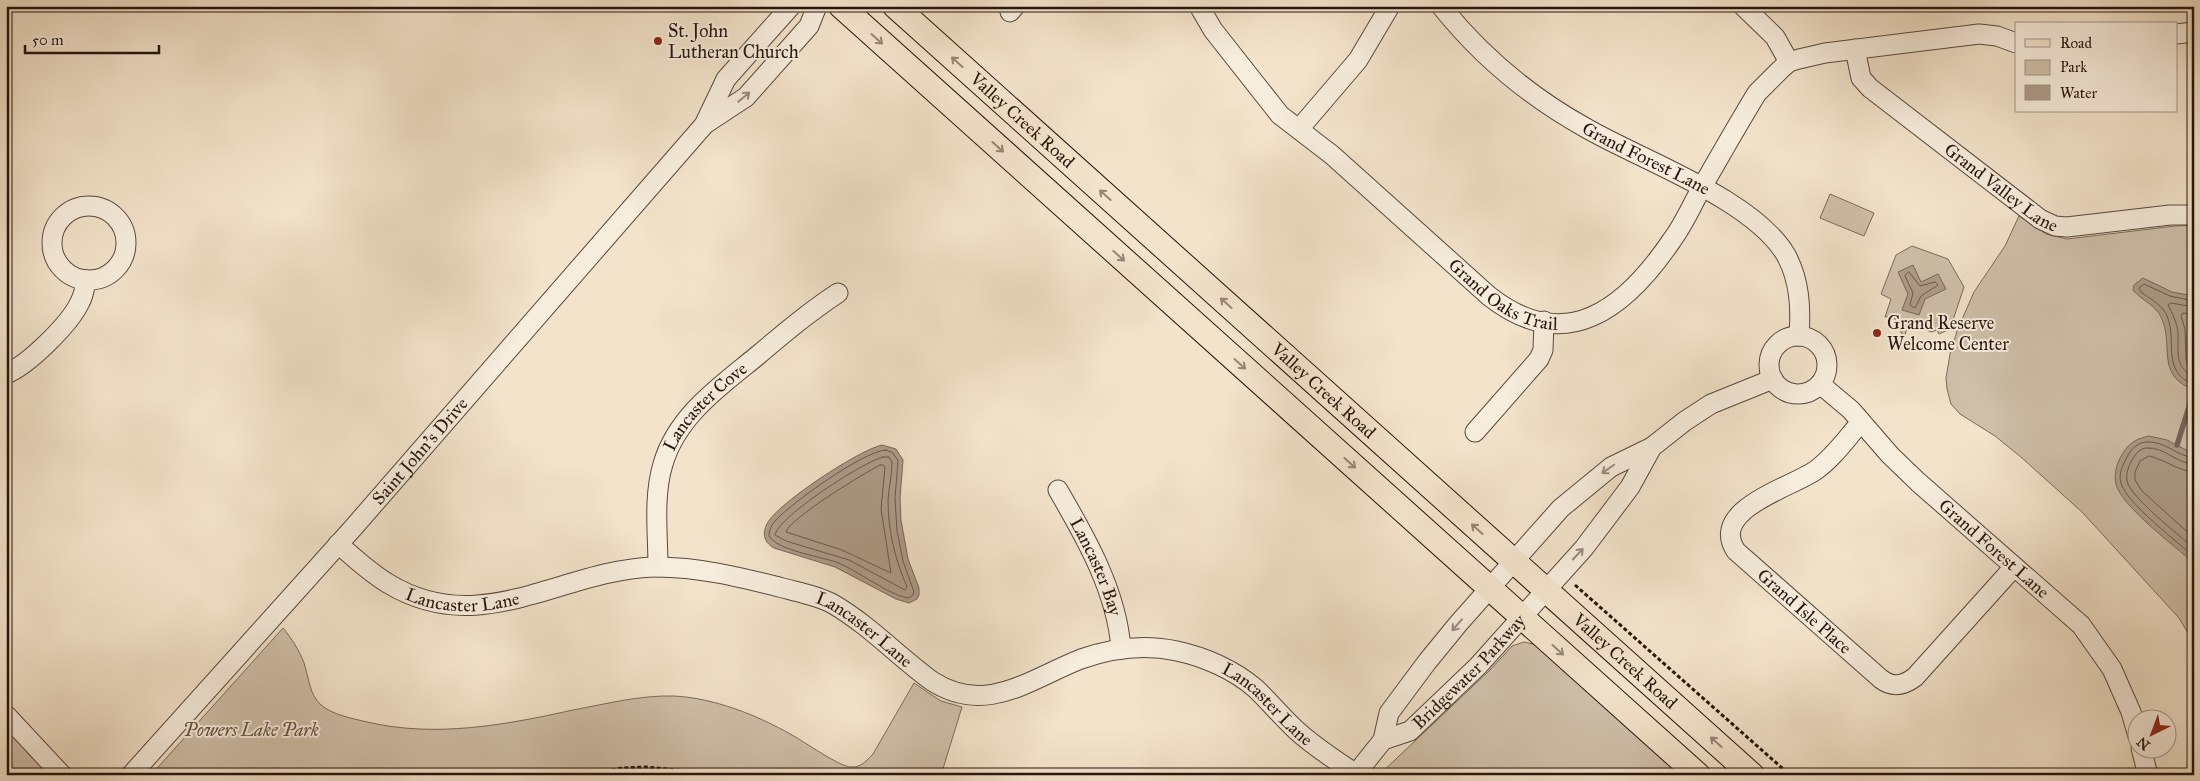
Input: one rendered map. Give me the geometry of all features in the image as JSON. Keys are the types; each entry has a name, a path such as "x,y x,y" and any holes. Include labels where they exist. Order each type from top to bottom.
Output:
{"main road":[{"name":"Valley Creek Road","path":"840,6 1698,775"},
{"name":"Valley Creek Road","path":"895,6 1514,561 1554,582 1752,775"}],"street":[{"name":"Saint John's Drive","path":"704,125 726,79 791,6"},
{"name":"Saint John's Drive","path":"131,775 338,544 704,125 746,97 809,26 817,6"},
{"name":"Grand Oaks Trail","path":"1198,6 1212,30 1273,108 1332,155 1504,308 1524,318 1544,321 1566,323 1584,320 1601,314 1617,303 1654,266 1673,239 1757,93 1771,76 1789,62"},
{"path":"1299,129 1358,60 1390,6"},
{"name":"Grand Forest Lane","path":"1441,6 1479,48 1527,90 1586,128 1744,212 1778,244 1789,262 1799,292 1801,315 1799,336"},
{"path":"1743,6 1776,37 1789,62 1817,54 1979,34 1998,36 2015,43"},
{"path":"2178,34 2194,32"},
{"name":"Grand Valley Lane","path":"1855,49 1862,78 1870,88 2040,219 2055,226 2067,227 2170,215 2194,215"},
{"path":"6,374 30,360 70,317 81,301 86,280"},
{"name":"Lancaster Cove","path":"658,567 659,483 666,455 677,433 690,415 709,396 809,313 838,293"},
{"path":"1475,432 1539,359 1543,350 1544,321"},
{"path":"1799,336 1809,338 1824,351 1827,371 1820,384 1811,392 1794,394 1786,391 1773,379 1770,370 1770,360 1774,350 1780,343 1789,338 1799,336"},
{"path":"1652,447 1685,421 1711,404 1773,379"},
{"name":"Grand Forest Lane","path":"1820,384 1842,402 1890,455 1918,482 2075,620 2098,647 2124,692 2129,708"},
{"name":"Grand Isle Place","path":"1861,422 1821,466 1808,475 1767,494 1743,512 1732,525 1730,533 1731,543 1736,551 1881,680 1889,685 1898,686 1908,683 1915,677 2014,567"},
{"name":"Bridgewater Parkway","path":"1383,740 1410,731 1474,671 1584,548 1630,487 1652,447"},
{"name":"Bridgewater Parkway","path":"1355,775 1383,740 1390,713 1444,640 1561,508 1611,467 1652,447"},
{"name":"Lancaster Bay","path":"1058,490 1079,526 1099,567 1114,611 1121,649"},
{"name":"Lancaster Lane","path":"338,544 370,572 396,588 428,601 455,606 482,606 503,603 604,573 658,567 694,569 729,575 828,601 850,615 932,681 947,689 964,694 983,696 1000,694 1082,659 1121,649 1150,648 1177,651 1222,666 1250,685 1304,737 1355,775"},
{"path":"6,715 62,775"},
{"path":"2144,758 2148,775"}],"path":[{"path":"1554,582 1790,775"},
{"path":"586,775 633,767 731,775"}],"green space":[{"path":"1830,194 1874,213 1864,236 1820,218"},
{"path":"2019,216 2046,234 2067,239 2194,225 2194,643 2179,618 2082,512 2022,458 1995,436 1960,414 1951,404 1946,378 1950,354 1957,331 1974,292 2005,246"},
{"path":"1912,246 1948,259 1964,287 1950,329 1939,334 1937,330 1931,332 1913,324 1907,327 1905,335 1902,334 1893,315 1885,317 1891,299 1881,294 1896,255"},
{"name":"Powers Lake Park","path":"283,628 300,654 314,696 321,705 342,716 393,727 419,729 470,728 496,725 623,700 661,696 689,697 720,704 750,714 792,735 838,763 855,767 864,763 873,754 914,683 941,701 962,707 941,775 151,775"},
{"path":"1524,642 1537,645 1683,775 1379,775 1489,671 1512,646"},
{"path":"6,715 56,775 6,775"}],"water":[{"path":"1913,265 1921,282 1938,274 1946,289 1925,299 1919,315 1902,310 1908,294 1898,272"},
{"path":"2143,278 2172,292 2194,296 2194,390 2174,376 2170,368 2165,328 2159,313 2133,290 2134,285"},
{"path":"2149,436 2167,440 2194,454 2194,563 2138,514 2120,493 2116,484 2116,467 2123,453 2135,441"},
{"path":"882,445 896,449 903,460 900,498 901,520 908,559 919,588 917,599 909,603 896,599 835,567 774,548 766,540 764,533 768,522 775,513 803,490 856,456"}],"waterway":[{"path":"2177,445 2194,391"}],"place":[{"name":"St. John Lutheran Church","path":"658,41"},
{"name":"Grand Reserve Welcome Center","path":"1877,333"}]}
